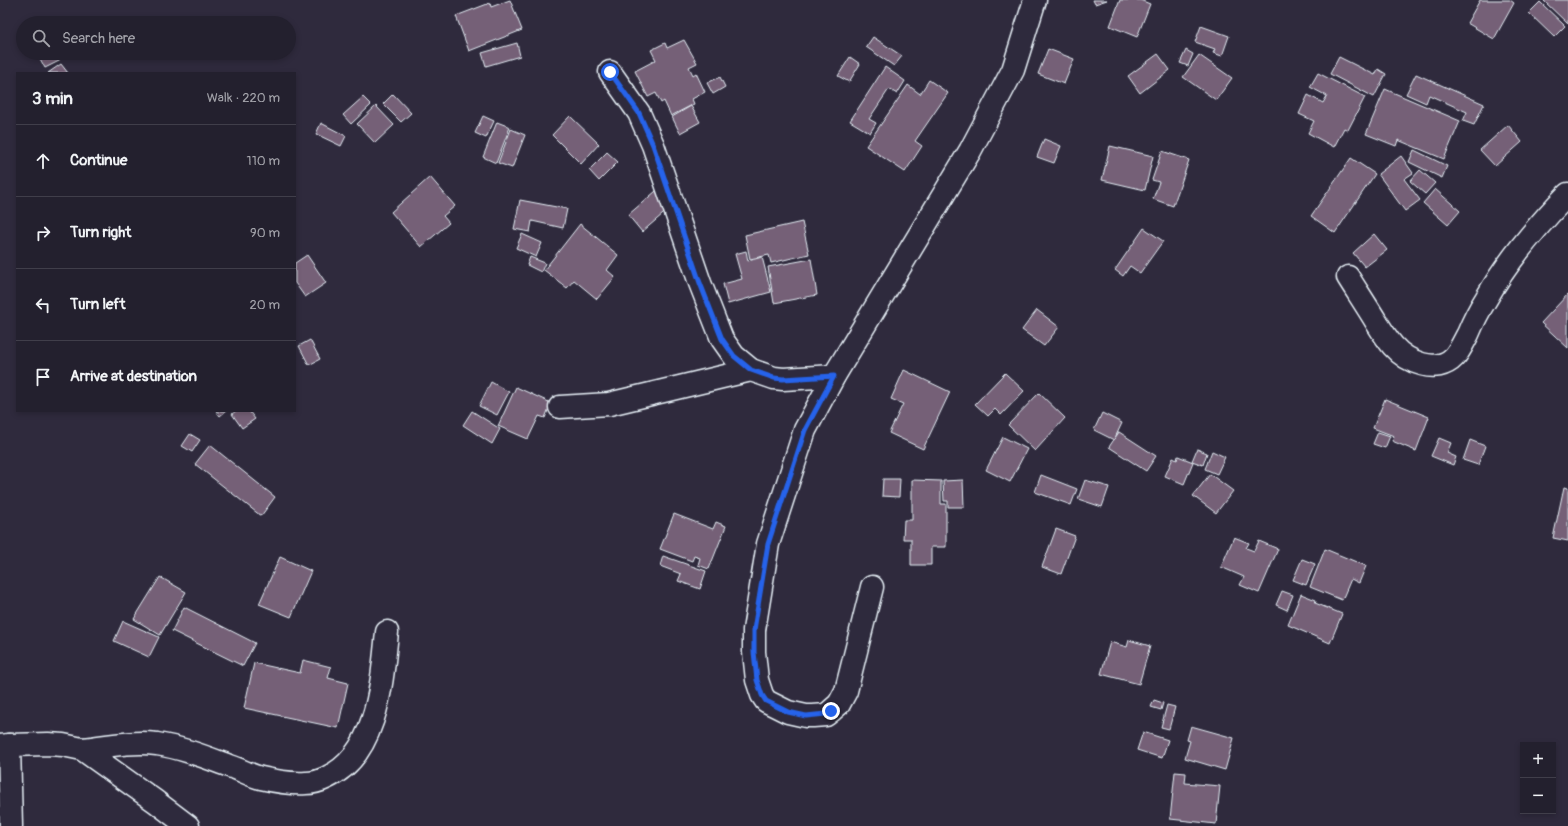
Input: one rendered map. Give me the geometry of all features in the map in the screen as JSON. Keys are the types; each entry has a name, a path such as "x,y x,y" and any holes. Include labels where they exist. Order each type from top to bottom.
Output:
{"street":[{"path":"872,587 846,691 839,704 826,714 806,716 788,712 766,701 762,695 757,680 754,652 754,630 768,544 805,430 834,376 970,151 1013,70 1035,0"},
{"path":"610,72 639,113 653,145 700,283 722,339 734,356 751,370 783,379 834,376"},
{"path":"1348,277 1386,336 1397,350 1411,359 1428,366 1445,364 1455,357 1485,300 1517,252 1546,217 1568,194"},
{"path":"560,407 609,404 751,370"},
{"path":"82,750 123,743 157,744 191,752 260,778 307,784 318,781 334,774 346,766 358,753 368,733 378,702 387,632"},
{"path":"11,826 4,745 48,744 63,745 82,750 188,826"}],"building":[{"path":"510,0 522,30 469,51 456,16 490,3 491,7"},
{"path":"1093,0 1107,0 1095,4"},
{"path":"1120,0 1140,0 1150,4 1137,37 1110,26"},
{"path":"1480,0 1510,0 1514,3 1494,39 1467,23"},
{"path":"1568,0 1568,24 1544,1"},
{"path":"1540,2 1565,26 1554,37 1529,13"},
{"path":"1201,26 1229,36 1222,56 1213,53 1215,49 1195,42"},
{"path":"873,37 902,56 894,66 866,47"},
{"path":"684,40 697,63 689,67 693,75 696,73 705,92 692,99 694,104 671,116 664,101 661,103 656,93 648,97 635,71 656,60 651,50 665,43 667,48"},
{"path":"517,43 520,56 486,66 482,53"},
{"path":"1048,49 1074,59 1064,84 1038,74"},
{"path":"1186,50 1193,54 1188,66 1180,63"},
{"path":"1158,54 1170,70 1140,93 1128,76"},
{"path":"1199,55 1232,78 1216,100 1183,77"},
{"path":"850,57 860,64 849,82 838,76"},
{"path":"1339,57 1375,75 1378,69 1386,74 1374,97 1330,74"},
{"path":"41,60 58,60 59,61 45,68"},
{"path":"61,64 67,72 49,72"},
{"path":"885,67 905,81 897,94 889,89 869,119 876,123 870,133 850,121"},
{"path":"1318,73 1365,97 1348,130 1344,128 1334,147 1308,133 1314,121 1299,114 1308,95 1323,103 1327,96 1310,87"},
{"path":"1416,74 1484,104 1474,125 1463,121 1467,112 1429,95 1426,103 1406,94"},
{"path":"720,77 725,87 713,94 707,83"},
{"path":"929,80 948,93 915,141 922,146 905,172 866,146 908,85 920,94"},
{"path":"1385,89 1460,121 1444,159 1398,140 1396,146 1366,134"},
{"path":"393,94 411,113 401,122 383,104"},
{"path":"363,97 371,105 351,124 343,115"},
{"path":"376,106 394,125 375,143 357,124"},
{"path":"691,106 700,122 680,133 672,117"},
{"path":"483,116 494,121 486,138 475,133"},
{"path":"570,116 599,144 581,164 552,135"},
{"path":"497,122 510,127 496,163 483,157"},
{"path":"321,123 346,136 341,146 316,134"},
{"path":"1508,125 1522,142 1495,166 1480,150"},
{"path":"511,129 525,135 512,168 498,163"},
{"path":"1044,139 1061,146 1054,163 1037,157"},
{"path":"1110,146 1153,156 1145,190 1102,180"},
{"path":"1414,150 1447,166 1442,178 1409,162"},
{"path":"1162,151 1189,160 1173,206 1153,199 1159,182 1152,180"},
{"path":"607,152 618,162 599,181 589,170"},
{"path":"1401,156 1413,173 1404,179 1420,200 1405,211 1378,174"},
{"path":"1351,158 1375,174 1335,233 1311,216"},
{"path":"1420,170 1435,183 1425,194 1410,181"},
{"path":"430,177 455,206 443,216 449,223 421,247 391,212"},
{"path":"1435,189 1460,211 1448,225 1423,203"},
{"path":"656,191 670,208 642,232 628,215"},
{"path":"520,200 567,209 563,228 532,221 530,232 514,229"},
{"path":"802,222 809,254 771,263 769,255 750,259 745,235"},
{"path":"580,224 618,255 607,270 615,277 597,299 574,280 567,288 544,270"},
{"path":"1144,228 1163,241 1140,273 1130,266 1123,276 1115,270"},
{"path":"522,234 542,243 536,257 516,248"},
{"path":"1374,234 1387,250 1365,267 1353,253"},
{"path":"746,251 748,261 762,257 771,292 728,304 723,284 742,279 735,254"},
{"path":"307,255 326,283 305,297 296,284 296,262"},
{"path":"530,257 545,263 541,272 527,265"},
{"path":"811,259 817,295 774,303 768,267"},
{"path":"1568,294 1568,348 1541,323"},
{"path":"1037,310 1059,327 1044,346 1022,330"},
{"path":"310,340 320,359 309,365 299,346"},
{"path":"904,370 950,392 923,449 889,433 903,404 891,399"},
{"path":"1005,373 1024,391 1001,415 995,409 988,416 975,404"},
{"path":"491,382 509,392 497,415 479,406"},
{"path":"516,387 551,403 545,418 539,416 528,439 498,426"},
{"path":"1039,393 1065,418 1035,451 1008,425"},
{"path":"1385,399 1429,417 1416,451 1392,441 1394,436 1373,428"},
{"path":"472,411 500,429 492,444 463,425"},
{"path":"217,412 225,412 220,416"},
{"path":"235,412 250,412 255,419 242,428 232,414"},
{"path":"1102,413 1122,423 1114,440 1094,430"},
{"path":"1119,432 1156,456 1146,471 1109,447"},
{"path":"1378,432 1390,436 1385,448 1373,444"},
{"path":"190,434 200,440 192,452 182,446"},
{"path":"1003,437 1027,449 1010,482 986,470"},
{"path":"1439,438 1451,443 1447,453 1456,457 1453,465 1431,456"},
{"path":"1470,440 1485,446 1478,465 1463,460"},
{"path":"210,445 275,497 261,516 195,464"},
{"path":"1197,449 1207,453 1203,465 1192,461"},
{"path":"1212,451 1225,457 1217,474 1205,469"},
{"path":"1178,456 1193,462 1184,484 1165,476 1173,458 1177,460"},
{"path":"1210,474 1233,491 1216,513 1193,496"},
{"path":"1041,475 1077,489 1071,505 1035,492"},
{"path":"883,479 900,479 899,497 882,496"},
{"path":"912,480 941,481 941,504 946,504 946,547 931,547 931,565 911,565 911,539 903,539 904,520 912,520"},
{"path":"963,480 964,507 948,507 948,501 944,501 943,481"},
{"path":"1085,480 1109,487 1102,507 1078,499"},
{"path":"1564,487 1568,488 1568,541 1553,538"},
{"path":"674,514 713,529 716,522 726,526 709,569 698,565 700,558 694,556 692,561 660,549"},
{"path":"1056,529 1075,536 1061,574 1042,567"},
{"path":"1234,537 1249,543 1246,548 1254,551 1259,541 1278,549 1259,593 1240,585 1244,577 1221,567"},
{"path":"1325,549 1366,566 1359,583 1351,579 1342,600 1310,587"},
{"path":"663,556 706,571 700,589 678,581 681,574 660,566"},
{"path":"280,557 311,571 291,617 259,604"},
{"path":"1302,559 1315,564 1306,585 1293,580"},
{"path":"160,577 186,592 160,635 134,619"},
{"path":"1282,591 1293,595 1287,610 1276,605"},
{"path":"1301,594 1316,600 1315,603 1342,614 1330,643 1288,625"},
{"path":"184,607 255,643 243,666 172,631"},
{"path":"123,621 159,637 149,657 114,641"},
{"path":"1129,640 1150,646 1139,684 1101,674 1110,642 1127,647"},
{"path":"303,660 331,667 328,678 348,683 338,728 244,708 254,663 300,673"},
{"path":"1154,700 1163,703 1161,710 1151,707"},
{"path":"1167,705 1175,707 1169,729 1161,727"},
{"path":"1191,726 1234,738 1225,770 1185,758 1190,741 1187,740"},
{"path":"1143,732 1168,740 1162,758 1137,750"},
{"path":"1175,772 1186,773 1185,783 1220,786 1216,824 1170,819"}],"route":[{"path":"610,72 639,113 653,145 700,283 722,339 734,356 743,365 751,370 774,378 783,379 834,376 805,430 768,544 754,630 754,652 757,680 762,695 766,701 788,712 806,716 826,714 831,711"}]}
